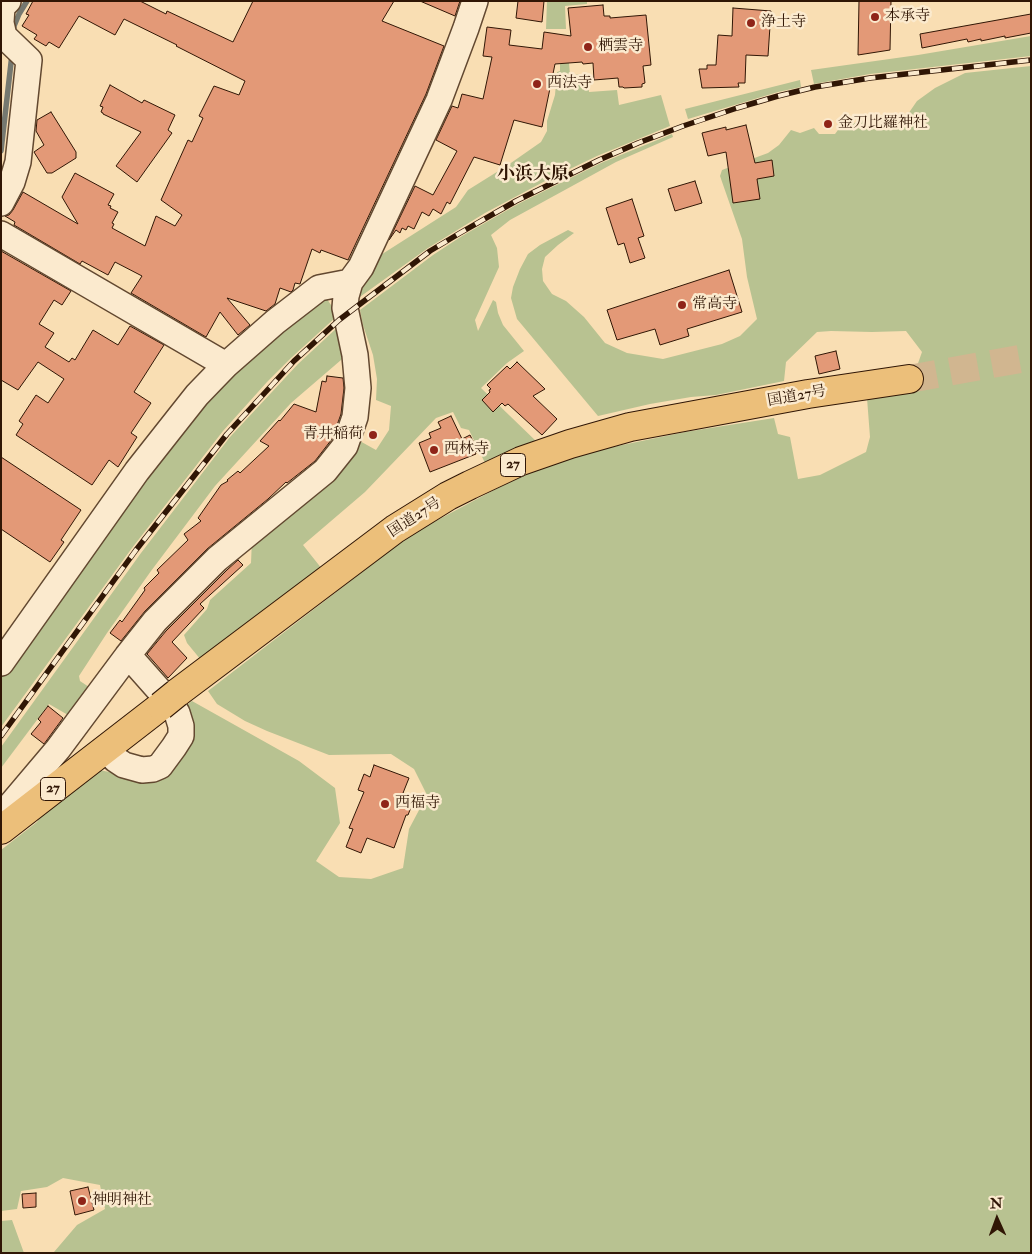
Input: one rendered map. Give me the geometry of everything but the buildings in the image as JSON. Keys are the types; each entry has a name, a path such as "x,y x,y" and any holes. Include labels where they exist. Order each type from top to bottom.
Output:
{"highway":[{"name":"国道27号","path":"1,830 104,749 395,530 448,496 470,485 521,462 587,439 638,426 808,394 909,379"}],"street":[{"path":"1,203 12,182 18,162 29,60 7,34 2,7 8,1"},
{"path":"1,820 9,807 58,750 154,621 217,558 325,471 345,446 355,417 358,388 355,355 345,308 350,282 361,267 439,100 475,1"},
{"path":"1,234 226,366"},
{"path":"1,663 137,471 197,395 275,322 318,288 350,282"},
{"path":"104,749 124,765 142,770 153,769 160,766 181,736 177,713 128,655"}],"green space":[{"path":"547,1 587,1 587,4 565,6 566,29 546,29"},
{"path":"1031,36 1031,56 870,74 814,84 811,70 918,55"},
{"path":"568,51 570,75 588,74 589,92 617,90 619,105 661,95 670,126 597,156 485,213 428,248 357,299 359,283 376,258 456,207 468,190 541,142 547,131 547,121 555,95 557,72 560,71 560,52"},
{"path":"1031,66 1031,1253 49,1253 54,1252 77,1225 105,1209 100,1185 63,1178 47,1187 21,1191 17,1209 1,1211 1,850 37,822 43,813 99,770 156,781 183,708 192,701 299,761 335,788 340,823 316,861 339,877 371,879 403,868 409,829 427,795 414,769 391,754 329,755 245,721 217,704 208,691 405,539 496,489 561,461 603,449 685,432 774,418 778,434 790,437 798,479 820,475 866,452 870,437 867,398 916,369 922,352 906,331 817,332 786,362 784,381 716,395 650,404 598,416 517,319 511,298 513,287 528,254 540,245 568,230 574,233 545,257 542,269 543,281 552,294 566,301 584,317 605,343 627,353 663,359 722,344 740,336 757,319 747,277 742,239 720,176 722,170 768,153 779,145 791,130 800,133 814,128 819,134 835,134 841,126 869,117 908,114 917,101 935,88 965,73"},
{"path":"800,80 801,87 688,119 685,109"},
{"path":"672,134 673,137 616,162 510,220 491,235 497,248 499,267 475,320 478,331 493,300 496,302 503,325 524,351 507,363 481,388 538,443 486,465 469,430 461,428 453,412 436,418 365,492 303,545 322,569 201,660 187,643 184,635 207,609 210,600 251,563 252,539 358,440 376,450 389,430 391,406 376,400 377,379 373,355 360,310 433,255 518,204 601,163"},
{"path":"325,296 335,311 336,317 267,382 223,431 132,548 1,727 1,675 200,400"},
{"path":"340,325 348,354 291,403 215,486 151,571 79,676 80,681 89,687 68,715 49,704 1,768 1,747 141,553 230,437 298,364"},
{"path":"12,1220 24,1253 1,1253 1,1221"}],"waterway":[{"path":"13,32 19,14 27,1"},
{"path":"1,151 12,54"}],"tunnel":[{"path":"909,379 1031,357"}],"railway":[{"path":"1,736 136,550 227,434 294,361 339,320 430,251 516,201 599,160 683,126 737,108 815,87 870,78 1031,60"}],"place":[{"name":"本承寺","path":"875,17"},
{"name":"浄土寺","path":"751,23"},
{"name":"栖雲寺","path":"588,47"},
{"name":"西法寺","path":"537,84"},
{"name":"金刀比羅神社","path":"828,124"},
{"name":"常高寺","path":"682,305"},
{"name":"青井稲荷","path":"373,435"},
{"name":"西林寺","path":"434,450"},
{"name":"西福寺","path":"385,804"},
{"name":"神明神社","path":"82,1201"}],"district":[{"name":"小浜大原","path":"533,175"}]}
